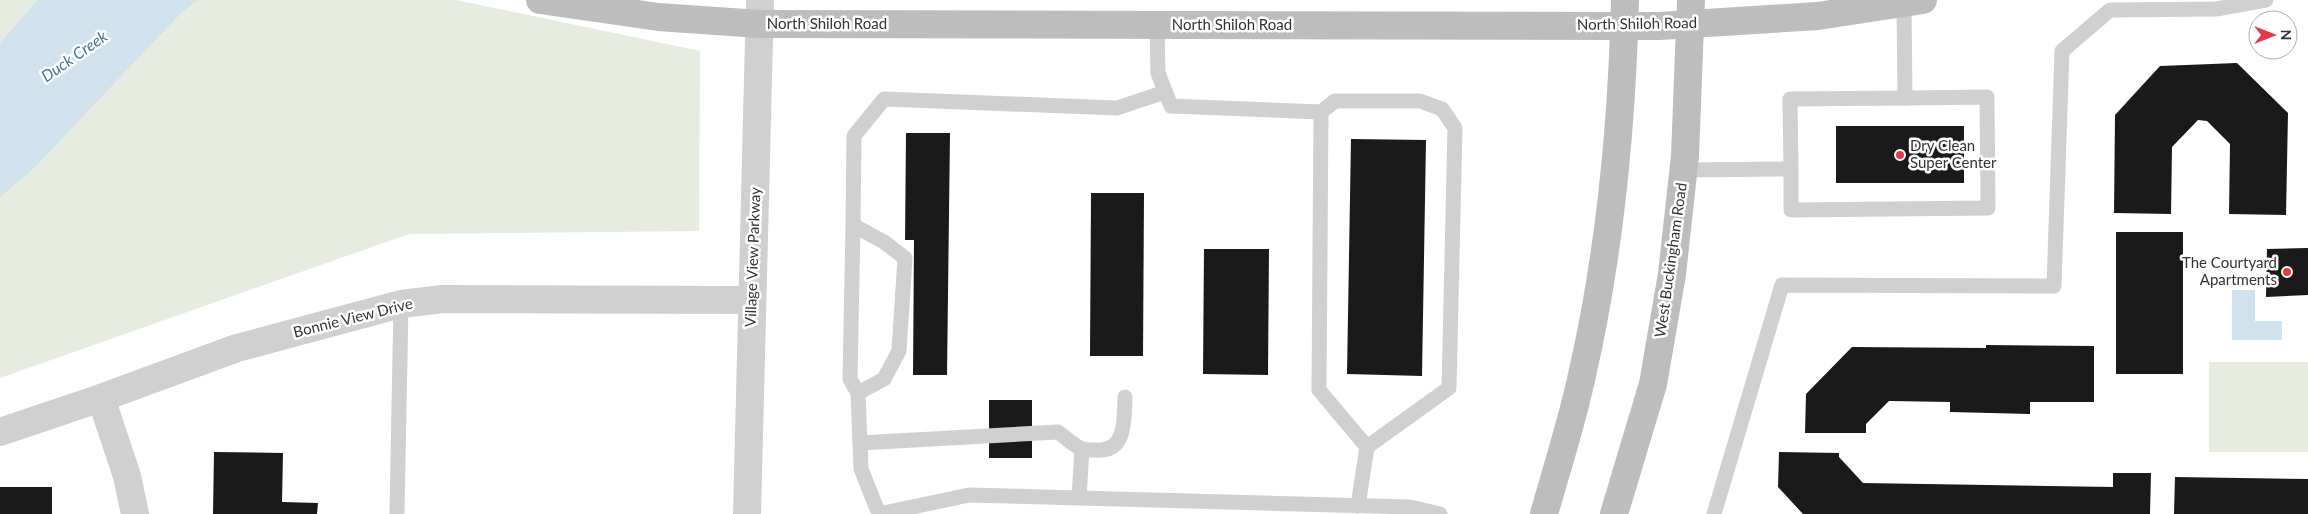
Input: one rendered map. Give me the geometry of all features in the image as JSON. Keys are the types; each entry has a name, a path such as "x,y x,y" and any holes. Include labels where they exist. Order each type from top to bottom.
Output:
{"main road":[{"name":"North Shiloh Road","path":"540,0 658,17 760,12 1157,25 1691,12 1818,16 1914,2"},
{"name":"West Buckingham Road","path":"1614,514 1653,384 1672,274 1683,170 1691,12"},
{"path":"1544,514 1582,375 1608,232 1620,126 1625,13"}],"street":[{"name":"Village View Parkway","path":"747,514 760,12"},
{"name":"Bonnie View Drive","path":"0,432 101,398 237,348 401,304 443,299 752,300"},
{"path":"101,398 126,476 135,514"}],"lane":[{"path":"1714,514 1782,285 2054,286 2062,51 2110,10 2216,9 2262,1"},
{"path":"1906,98 1914,2"},
{"path":"1157,25 1158,73 1171,106 1321,112 1336,101 1420,101 1442,109 1455,128 1450,388 1366,447 1358,506"},
{"path":"1165,92 1117,108 884,99 854,136 850,380 858,393 861,469 879,514 969,495 1079,497 1299,509 1358,506 1440,514"},
{"path":"1987,97 1988,208 1792,210 1790,99 1906,98 1987,97"},
{"path":"1321,112 1319,390 1366,447"},
{"path":"1683,170 1791,169"},
{"path":"853,225 884,242 905,258 899,351 884,380 858,393"},
{"path":"397,514 401,304"},
{"path":"860,443 1058,432 1082,449 1101,451 1111,448 1119,441 1124,426 1125,397"},
{"path":"1079,497 1082,449"}],"shaded area":[{"path":"0,0 456,0 700,51 699,231 409,234 0,378"},
{"path":"2209,362 2308,362 2308,452 2209,452"}],"water":[{"name":"Duck Creek","path":"38,0 197,0 181,13 32,170 0,197 0,43"},
{"path":"2232,290 2255,290 2255,321 2282,321 2282,340 2232,340"}],"building":[{"path":"2237,63 2288,113 2286,215 2229,214 2230,144 2207,121 2198,120 2172,147 2171,214 2114,213 2115,115 2160,66"},
{"name":"Dry Clean Super Center","path":"1836,126 1964,126 1964,183 1836,183"},
{"path":"906,133 950,133 947,375 913,375 914,240 905,240"},
{"path":"1351,139 1426,140 1422,376 1347,374"},
{"path":"1091,193 1144,193 1143,356 1090,356"},
{"path":"2116,232 2183,232 2183,374 2116,374"},
{"name":"The Courtyard Apartments","path":"2308,248 2308,295 2266,297 2267,249"},
{"path":"1204,249 1269,249 1268,375 1203,374"},
{"path":"1986,345 2094,346 2094,402 2030,402 2030,414 1950,412 1950,402 1889,401 1866,424 1866,433 1805,433 1806,394 1852,347 1986,348"},
{"path":"989,400 1032,400 1032,458 989,458"},
{"path":"214,452 283,453 282,502 318,503 317,514 213,514"},
{"path":"1779,452 1839,453 1839,457 1863,483 2113,487 2113,473 2151,473 2150,514 1803,514 1778,487"},
{"path":"2175,477 2308,479 2308,514 2174,514"},
{"path":"0,487 52,487 52,514 0,514"}],"place":[{"name":"Dry Clean Super Center","path":"1900,155"},
{"name":"The Courtyard Apartments","path":"2287,272"}]}
